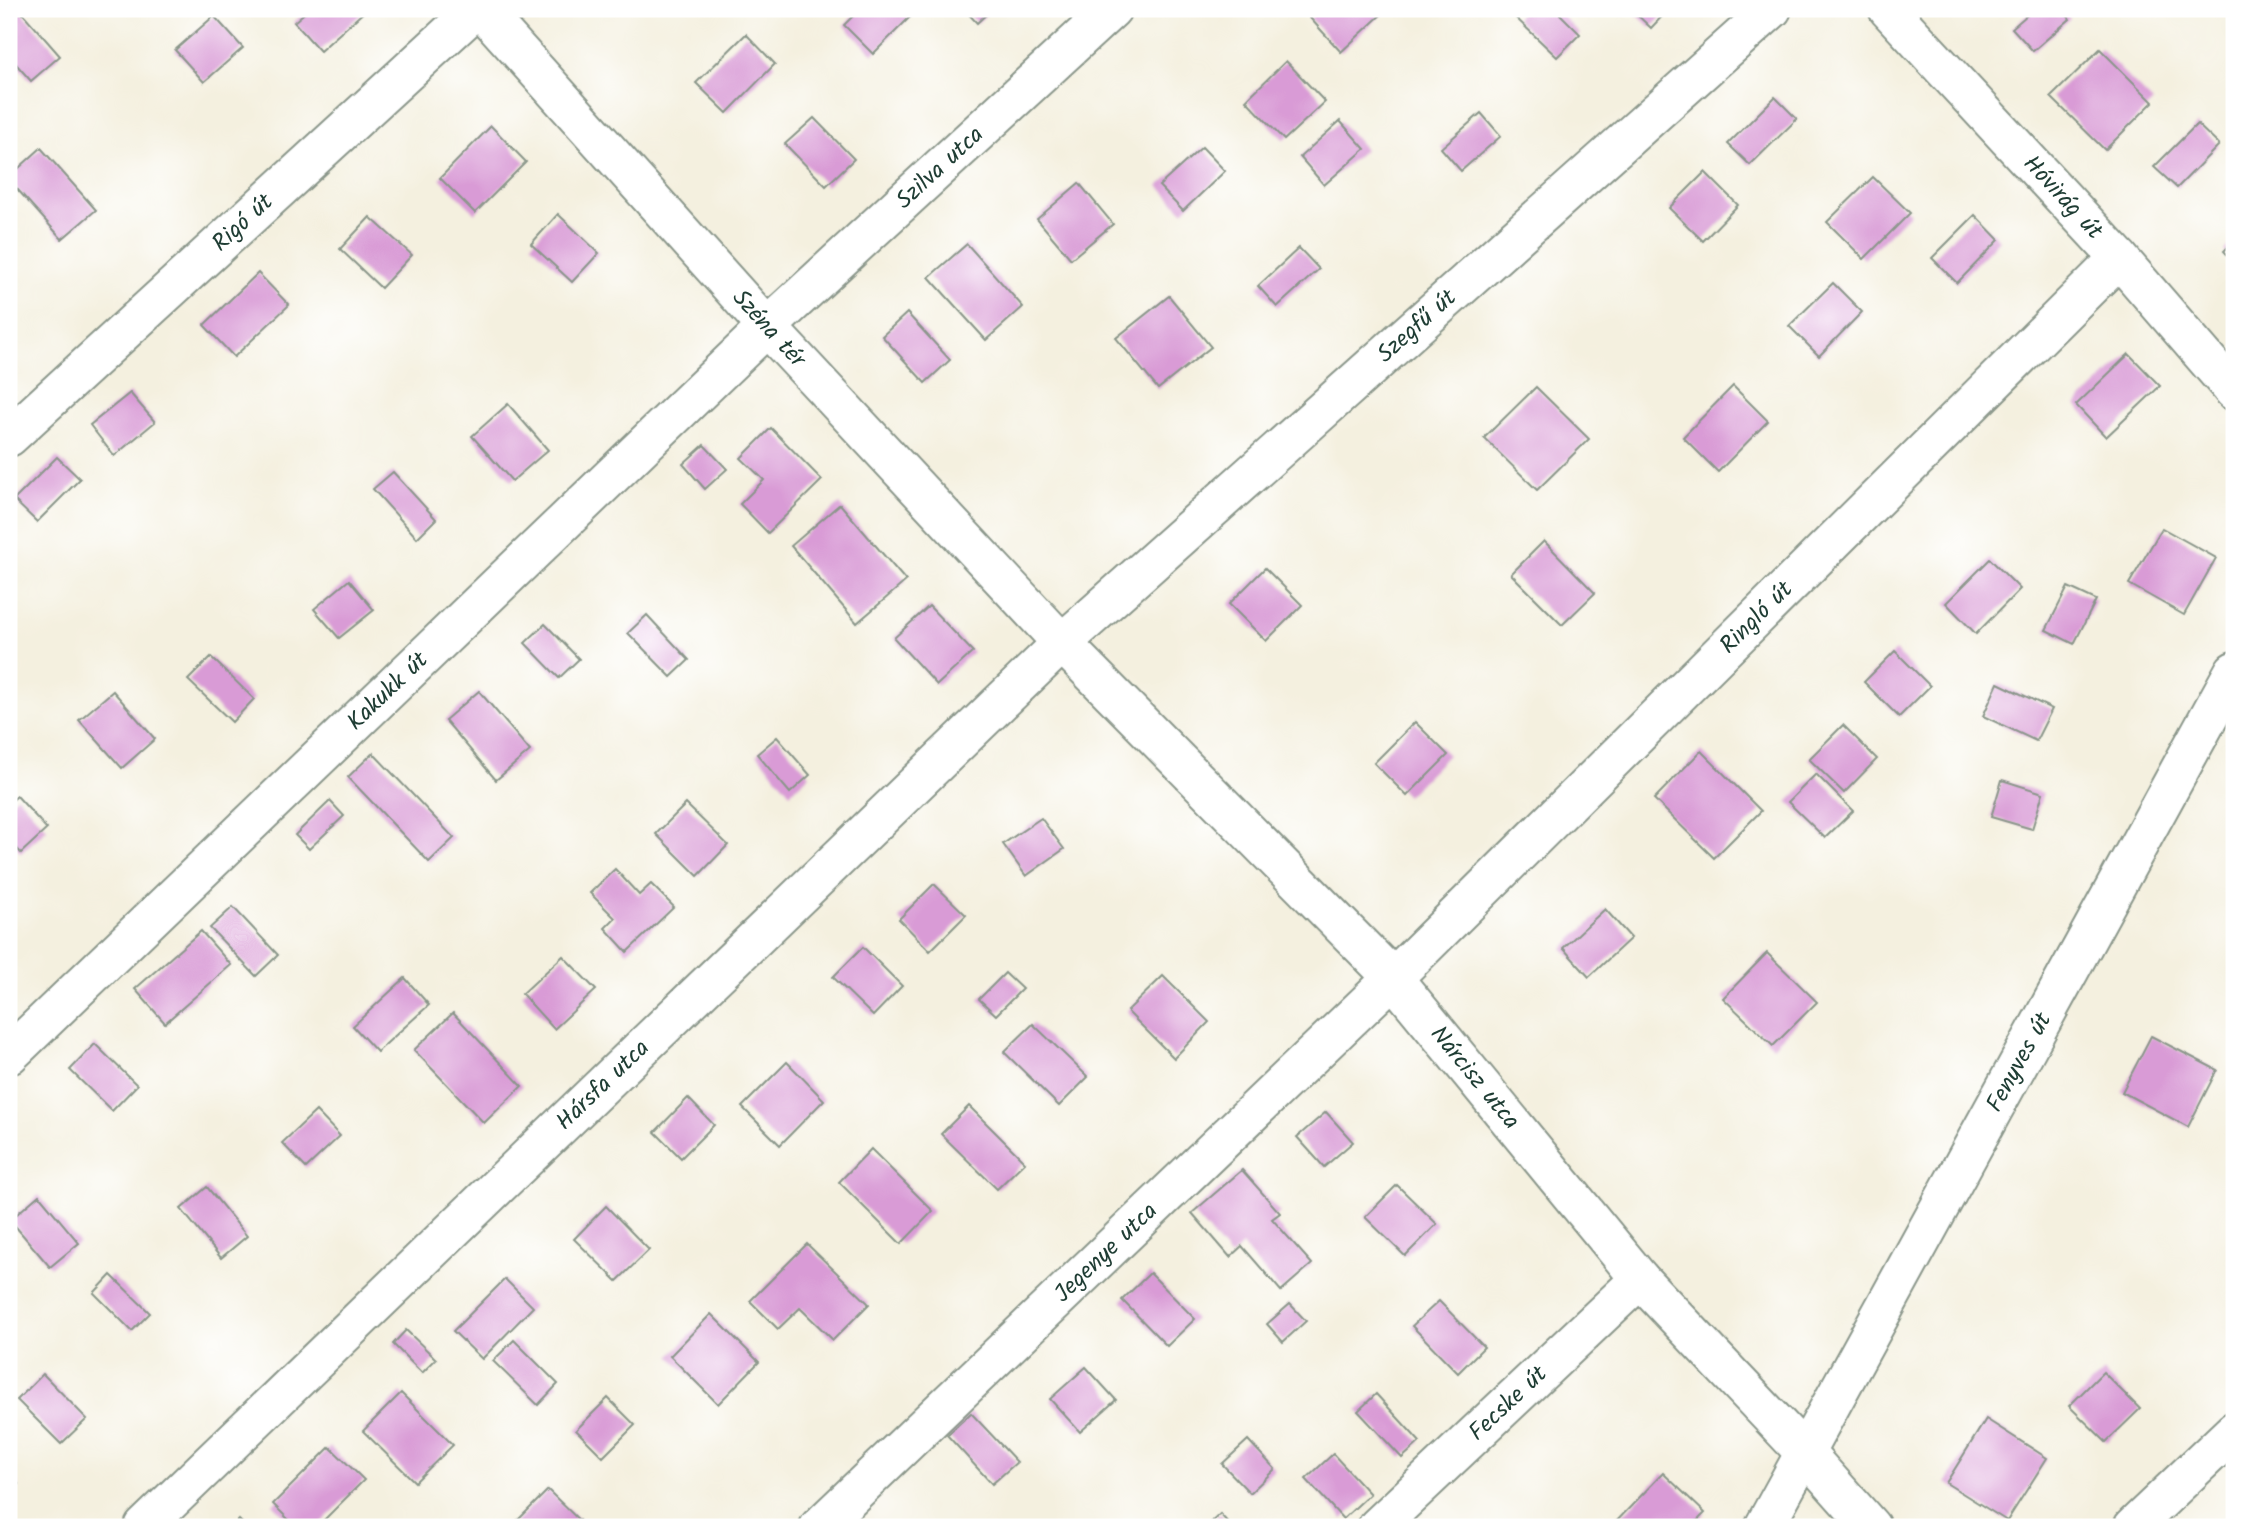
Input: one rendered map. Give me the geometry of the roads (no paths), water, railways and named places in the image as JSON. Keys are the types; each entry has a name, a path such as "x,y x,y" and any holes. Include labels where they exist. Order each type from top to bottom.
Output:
{"street":[{"name":"Széna tér","path":"479,9 767,327 1062,643"},
{"name":"Rigó út","path":"9,437 479,9"},
{"name":"Szilva utca","path":"767,327 1112,9"},
{"name":"Szegfű út","path":"1062,643 1772,9"},
{"name":"Hóvirág út","path":"1888,9 2119,258 2234,391"},
{"name":"Ringló út","path":"1393,978 2119,258"},
{"name":"Kakukk út","path":"9,1055 767,327"},
{"name":"Nárcisz utca","path":"1062,643 1393,978 1640,1279 1806,1454 1871,1527"},
{"name":"Hársfa utca","path":"144,1527 1062,643"},
{"name":"Fenyves út","path":"1764,1527 2234,671"},
{"name":"Jegenye utca","path":"819,1527 1393,978"},
{"name":"Fecske út","path":"1377,1527 1640,1279"},
{"path":"2133,1527 2234,1431"}]}
